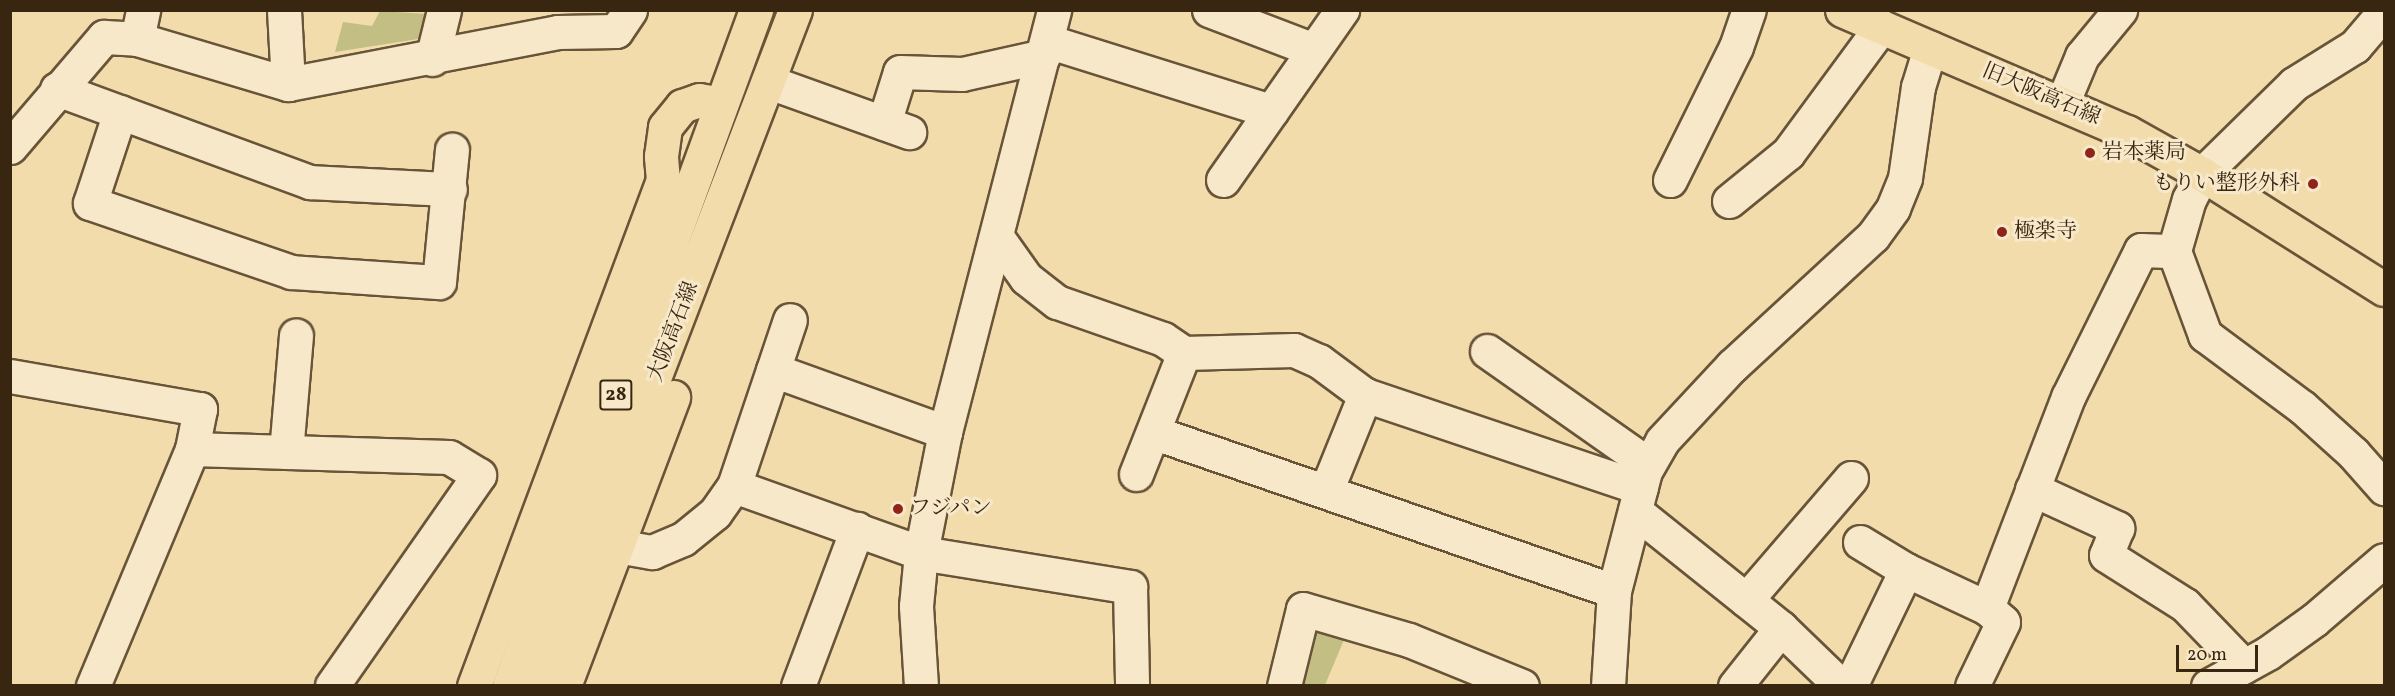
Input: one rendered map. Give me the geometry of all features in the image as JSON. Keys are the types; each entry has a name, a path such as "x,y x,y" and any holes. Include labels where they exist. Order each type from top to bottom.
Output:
{"main road":[{"name":"大阪高石線","path":"509,686 756,10"},
{"name":"大阪高石線","path":"536,686 697,271 795,10"},
{"name":"旧大阪高石線","path":"1842,10 2127,132 2202,174 2385,289"},
{"path":"474,686 663,180 661,156 665,127 682,106 699,100 721,104"},
{"path":"564,686 702,318 697,271"}],"street":[{"path":"284,10 288,84"},
{"path":"432,59 444,10"},
{"path":"10,147 20,114 57,89 104,37 140,25 288,84 432,59 558,32 616,31 630,10"},
{"path":"1209,10 1314,50"},
{"path":"1223,180 1342,10"},
{"path":"1670,180 1736,47 1749,10"},
{"path":"2062,104 2082,56 2120,10"},
{"path":"2385,12 2355,46 2294,84 2202,174 2189,199 2174,251 2205,335 2302,407 2353,453 2385,488"},
{"path":"1729,201 1788,153 1881,27"},
{"path":"921,686 916,606 921,553 945,432 1048,36"},
{"path":"769,82 896,128 900,72 962,74 1048,36 1271,111"},
{"path":"1608,686 1614,591 1642,488 1662,441 1732,366 1873,236 1893,208 1905,178 1918,87 1930,48"},
{"path":"57,89 310,182 450,189"},
{"path":"120,112 90,203 291,272 439,282 450,189 452,150"},
{"path":"996,237 1026,278 1057,302 1163,339 1184,353 1294,350 1319,361 1365,395 1642,488"},
{"path":"1987,608 2068,397 2141,250 2174,251"},
{"path":"617,546 652,552 683,539 715,513 734,486 790,320"},
{"path":"286,452 296,335"},
{"path":"1487,351 1642,488 1746,600 1781,628 1841,686"},
{"path":"1136,474 1155,433 1184,353"},
{"path":"773,370 945,432"},
{"path":"10,376 200,409 192,449 93,686"},
{"path":"1326,492 1365,395"},
{"path":"1155,433 1614,591"},
{"path":"192,449 449,458 479,475 332,686"},
{"path":"1746,600 1851,478"},
{"path":"734,486 921,553 1130,587 1132,686"},
{"path":"2032,489 2117,528 2106,555 2185,605 2244,666"},
{"path":"798,686 857,529"},
{"path":"1860,542 1906,570 1987,608 2003,622 1972,686"},
{"path":"2208,686 2244,666 2314,620 2385,560"},
{"path":"1850,686 1906,570"},
{"path":"1284,686 1303,609 1409,640 1522,686"},
{"path":"1735,686 1781,628"}],"shaded area":[{"path":"380,11 428,14 418,39 335,52 343,22 372,26"},
{"path":"1321,627 1346,635 1325,685 1298,686 1310,634"}],"place":[{"name":"岩本薬局","path":"2090,153"},
{"name":"もりい整形外科","path":"2313,184"},
{"name":"極楽寺","path":"2002,232"},
{"name":"フジパン","path":"898,509"}]}
